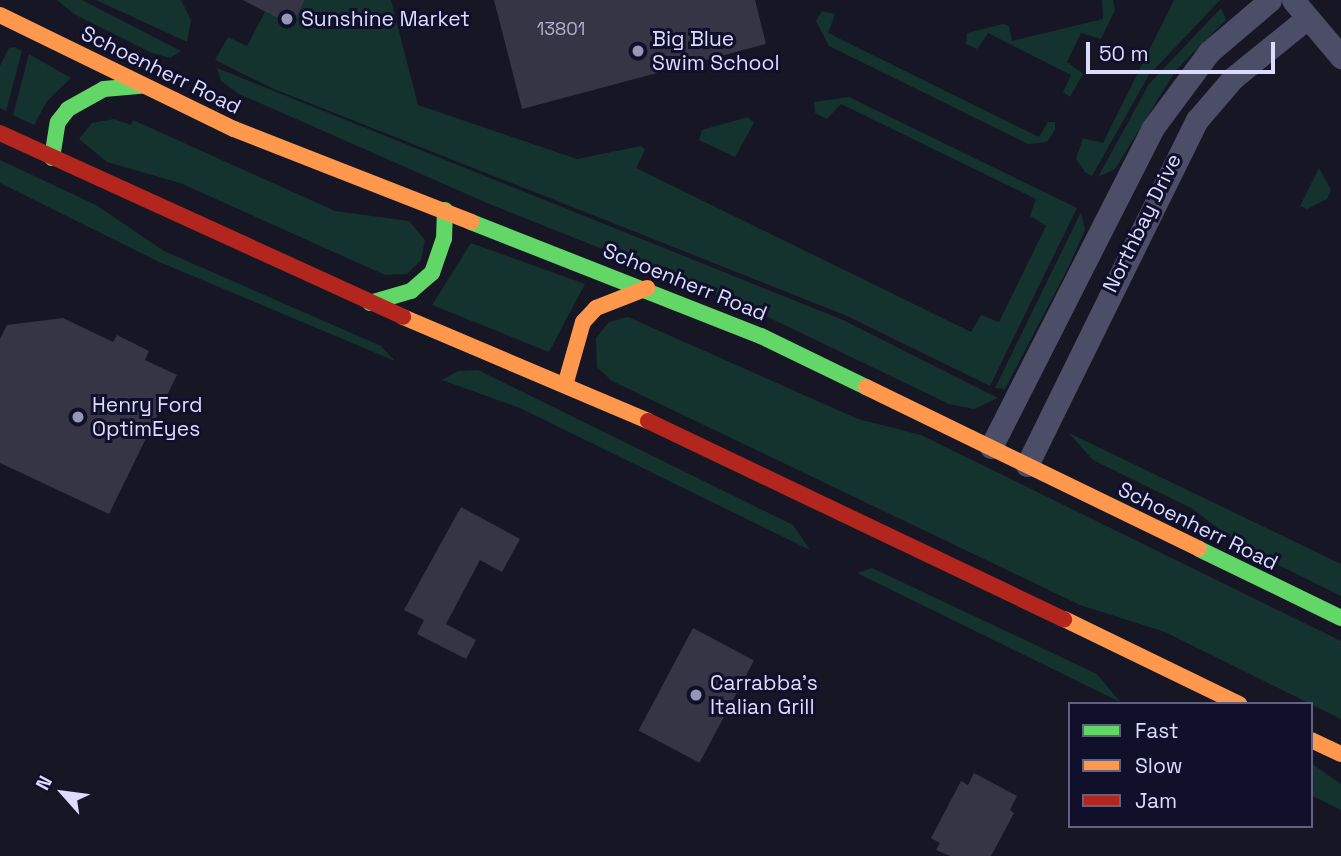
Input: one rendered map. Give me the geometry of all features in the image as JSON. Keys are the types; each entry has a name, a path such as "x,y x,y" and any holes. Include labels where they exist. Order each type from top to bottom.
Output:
{"main road":[{"name":"Schoenherr Road","path":"0,15 141,86 270,144 647,288 991,447 1341,618"},
{"path":"52,158 58,122 68,109 104,89 141,86"},
{"path":"0,133 370,303 566,382 711,447 1235,702"},
{"path":"370,303 411,291 432,273 444,239 446,210"},
{"path":"566,382 583,322 596,309 647,288"},
{"path":"1313,741 1341,754"}],"street":[{"name":"Northbay Drive","path":"991,447 1152,129 1209,52 1270,0"},
{"name":"Northbay Drive","path":"1027,465 1196,120 1300,9"},
{"path":"1300,9 1341,57"}],"green space":[{"path":"57,0 82,0 181,51 170,58 152,53 74,14"},
{"path":"96,0 181,0 191,20 187,42"},
{"path":"305,0 391,0 418,105 577,159 641,146 645,150 636,168 971,332 981,315 999,322 1046,226 1030,216 1036,199 841,104 827,119 815,113 814,102 849,97 1077,208 990,386 845,315 274,89 215,60 228,37 247,46 265,12 292,26"},
{"path":"1102,0 1113,0 1115,10 1101,39 1081,33 1067,62 1083,74 1070,97 1063,92 1071,75 988,33 977,49 966,44 967,33 1003,24 1009,26 1012,41 1103,19"},
{"path":"1174,0 1220,0 1149,75 1092,176 1085,172 1076,159 1083,138 1103,143"},
{"path":"1221,8 1226,20 1176,70 1115,169 1098,177 1149,84"},
{"path":"822,11 835,14 828,33 1039,137 1048,122 1055,122 1055,130 1047,142 1028,144 829,46 816,21"},
{"path":"15,47 22,51 6,111 0,108 0,66 9,48"},
{"path":"29,54 71,78 47,101 34,125 13,115"},
{"path":"217,68 843,320 998,398 974,409 949,404 745,306 487,203 239,94 221,81"},
{"path":"748,117 754,123 735,157 699,140 702,130"},
{"path":"114,119 131,125 133,120 335,211 409,221 425,240 421,260 407,274 385,275 180,183 107,162 79,139 92,123"},
{"path":"0,160 96,205 164,251 381,346 395,361 157,261 0,183"},
{"path":"1319,168 1331,190 1327,199 1307,209 1300,206"},
{"path":"1081,212 1085,230 1068,268 1005,389 995,388"},
{"path":"471,243 585,284 549,352 432,305"},
{"path":"628,317 858,419 921,435 1341,641 1341,719 1313,705 1313,702 1307,702 1165,632 1080,605 612,381 597,367 596,338 609,322"},
{"path":"478,370 793,525 810,550 520,408 442,380 458,371"},
{"path":"1069,433 1341,564 1341,596 1242,547 1193,509 1093,460"},
{"path":"872,568 1097,674 1120,702 857,573"},
{"path":"1313,764 1341,784 1341,810 1313,796"}],"building":[{"name":"Sunshine Market","path":"243,0 305,0 292,26"},
{"name":"Big Blue Swim School","path":"494,0 755,0 766,44 522,109"},
{"name":"Henry Ford OptimEyes","path":"63,318 113,342 117,335 149,351 145,360 177,375 109,514 0,463 0,339 7,325"},
{"path":"461,507 520,539 502,572 480,560 446,624 476,640 466,659 417,634 424,620 404,610"},
{"name":"Carrabba's Italian Grill","path":"693,628 754,660 699,763 639,730"},
{"path":"974,773 1017,796 1010,810 1014,813 991,856 950,856 936,850 940,843 931,838 961,781 968,785"}],"traffic: fast":[{"path":"52,158 58,122 68,109 104,89 141,86"},
{"path":"370,303 411,291 432,273 444,239 445,210"},
{"path":"471,222 761,336 866,387"},
{"path":"1199,549 1341,618"}],"traffic: slow":[{"path":"0,15 234,129 471,222"},
{"path":"566,382 583,322 596,308 647,288"},
{"path":"403,317 648,421"},
{"path":"866,387 1199,549"},
{"path":"1064,619 1235,702"},
{"path":"1313,741 1341,754"}],"traffic: jam":[{"path":"0,133 403,317"},
{"path":"648,421 1064,619"}],"place":[{"name":"Sunshine Market","path":"287,19"},
{"name":"Big Blue Swim School","path":"638,51"},
{"name":"Henry Ford OptimEyes","path":"78,417"},
{"name":"Carrabba's Italian Grill","path":"696,695"}]}
